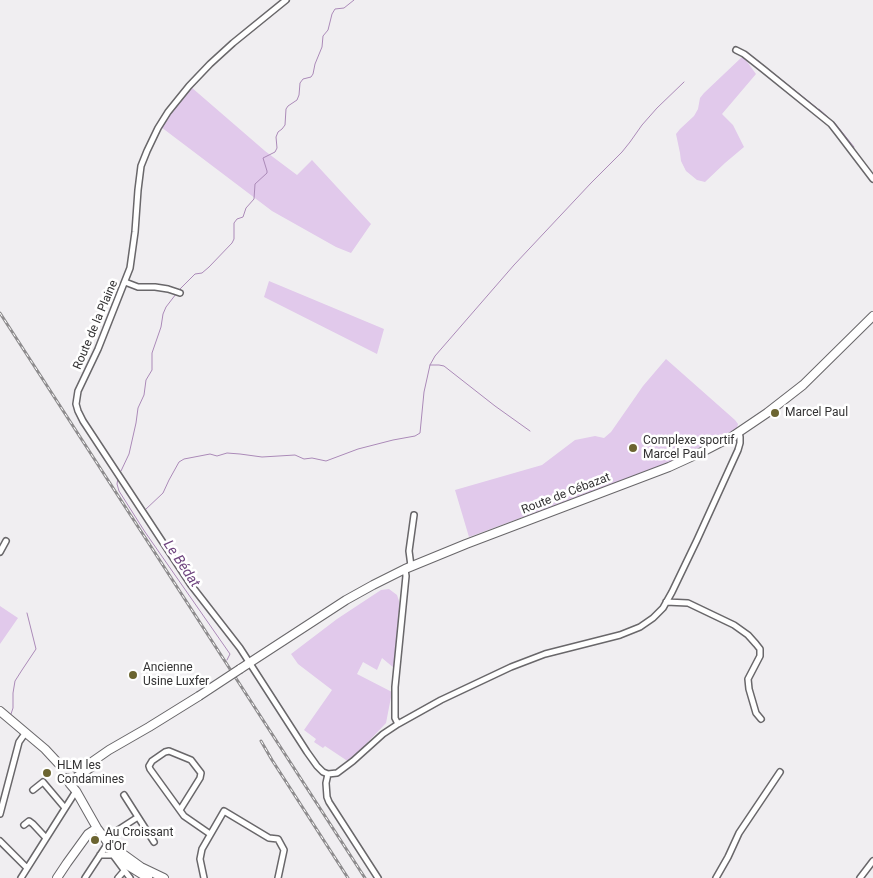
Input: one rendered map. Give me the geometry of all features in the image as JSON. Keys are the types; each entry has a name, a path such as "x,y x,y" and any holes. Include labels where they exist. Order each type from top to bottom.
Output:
{"main road":[{"name":"Route de Cébazat","path":"75,772 102,759 122,744 346,600 373,585 466,544 669,467 739,432 803,385 872,316"},
{"path":"0,711 45,749 58,763 75,772"},
{"path":"0,715 24,735 70,780 75,772"},
{"path":"75,772 66,769 66,776 70,784 124,867 140,874 164,878"},
{"path":"75,772 76,791"},
{"path":"57,878 88,834 97,828"},
{"path":"106,841 123,854 140,874"}],"street":[{"name":"Route de la Plaine","path":"250,662 191,585 78,410 76,404 78,391 98,349 130,268 136,232 141,166 158,128 189,86 210,64 286,0"},
{"path":"736,50 763,68 831,124 873,180"},
{"path":"125,282 138,287 168,289 180,294"},
{"path":"250,662 317,766 328,774 337,773 383,734 441,700 525,661 544,654 620,635 640,627 653,618 666,602 697,540 738,450 740,443 739,432"},
{"path":"398,724 395,718 395,687 414,516"},
{"path":"0,552 6,541"},
{"path":"666,602 688,603 734,625 748,635 756,644 760,649 760,656 748,680 756,713 761,719"},
{"path":"0,814 19,742 24,735"},
{"path":"180,810 200,778 201,773 191,760 165,752 152,761 149,766 180,810 190,821 210,834"},
{"path":"716,878 739,833 780,772"},
{"path":"328,774 326,783 329,802 378,878"},
{"path":"33,790 43,782 65,808"},
{"path":"21,878 76,791"},
{"path":"124,795 154,842"},
{"path":"204,878 200,859 202,849 224,811 269,838 278,839 284,850 278,878"},
{"path":"85,878 100,855 106,841 138,817"},
{"path":"24,825 28,821 34,824 46,838"},
{"path":"0,841 27,868"},
{"path":"100,855 113,856 124,867 118,878"},
{"path":"860,878 873,861"}],"shaded area":[{"path":"743,56 756,74 722,114 733,125 744,147 705,182 697,180 686,171 681,161 676,134 694,116 698,109 700,98 704,93"},
{"path":"191,87 265,151 297,175 312,160 371,224 351,253 336,247 272,211 161,127"},
{"path":"269,281 384,329 377,354 264,297"},
{"name":"Complexe sportif Marcel Paul","path":"666,359 735,420 738,424 737,428 713,442 664,465 469,537 455,490 542,465 575,440 595,436 604,438 611,432 643,386"},
{"path":"389,589 397,595 400,604 394,668 382,658 377,670 363,662 357,674 392,692 386,723 349,762 325,746 323,748 314,742 316,739 304,730 332,690 298,664 291,654 337,619 381,590"},
{"path":"0,606 18,618 0,644"}],"waterway":[{"name":"Le Bédat","path":"180,289 195,274 202,273 209,267 232,243 234,239 234,223 237,219 243,217 246,208 254,199 255,184 267,173 263,158 275,152 277,148 276,137 285,125 286,109 297,100 300,83 303,79 311,77 313,74 322,47 323,36 328,30 332,14 335,9 344,8 354,0"},
{"path":"748,53 817,108"},
{"path":"145,510 163,493 179,462 184,459 210,454 217,456 227,453 262,457 295,455 304,459 312,458 326,461 358,449 415,436 420,433 424,392 430,365 435,356 514,265 622,152 657,108 684,82"},
{"path":"819,109 831,120"},
{"path":"834,122 854,147"},
{"name":"Le Bédat","path":"121,471 129,454 138,408 144,395 146,380 152,370 152,353 161,327 163,314 176,294"},
{"path":"430,365 444,366 530,431"},
{"name":"Le Bédat","path":"118,478 119,491 145,532 230,654 227,660"},
{"path":"11,714 15,681 36,649 27,613"}],"railway":[{"path":"0,313 365,878"},
{"path":"261,741 348,878"}],"place":[{"name":"Marcel Paul","path":"775,413"},
{"name":"Complexe sportif Marcel Paul","path":"633,448"},
{"name":"Ancienne Usine Luxfer","path":"133,675"},
{"name":"HLM les Condamines","path":"47,773"},
{"name":"Au Croissant d'Or","path":"95,840"}]}
